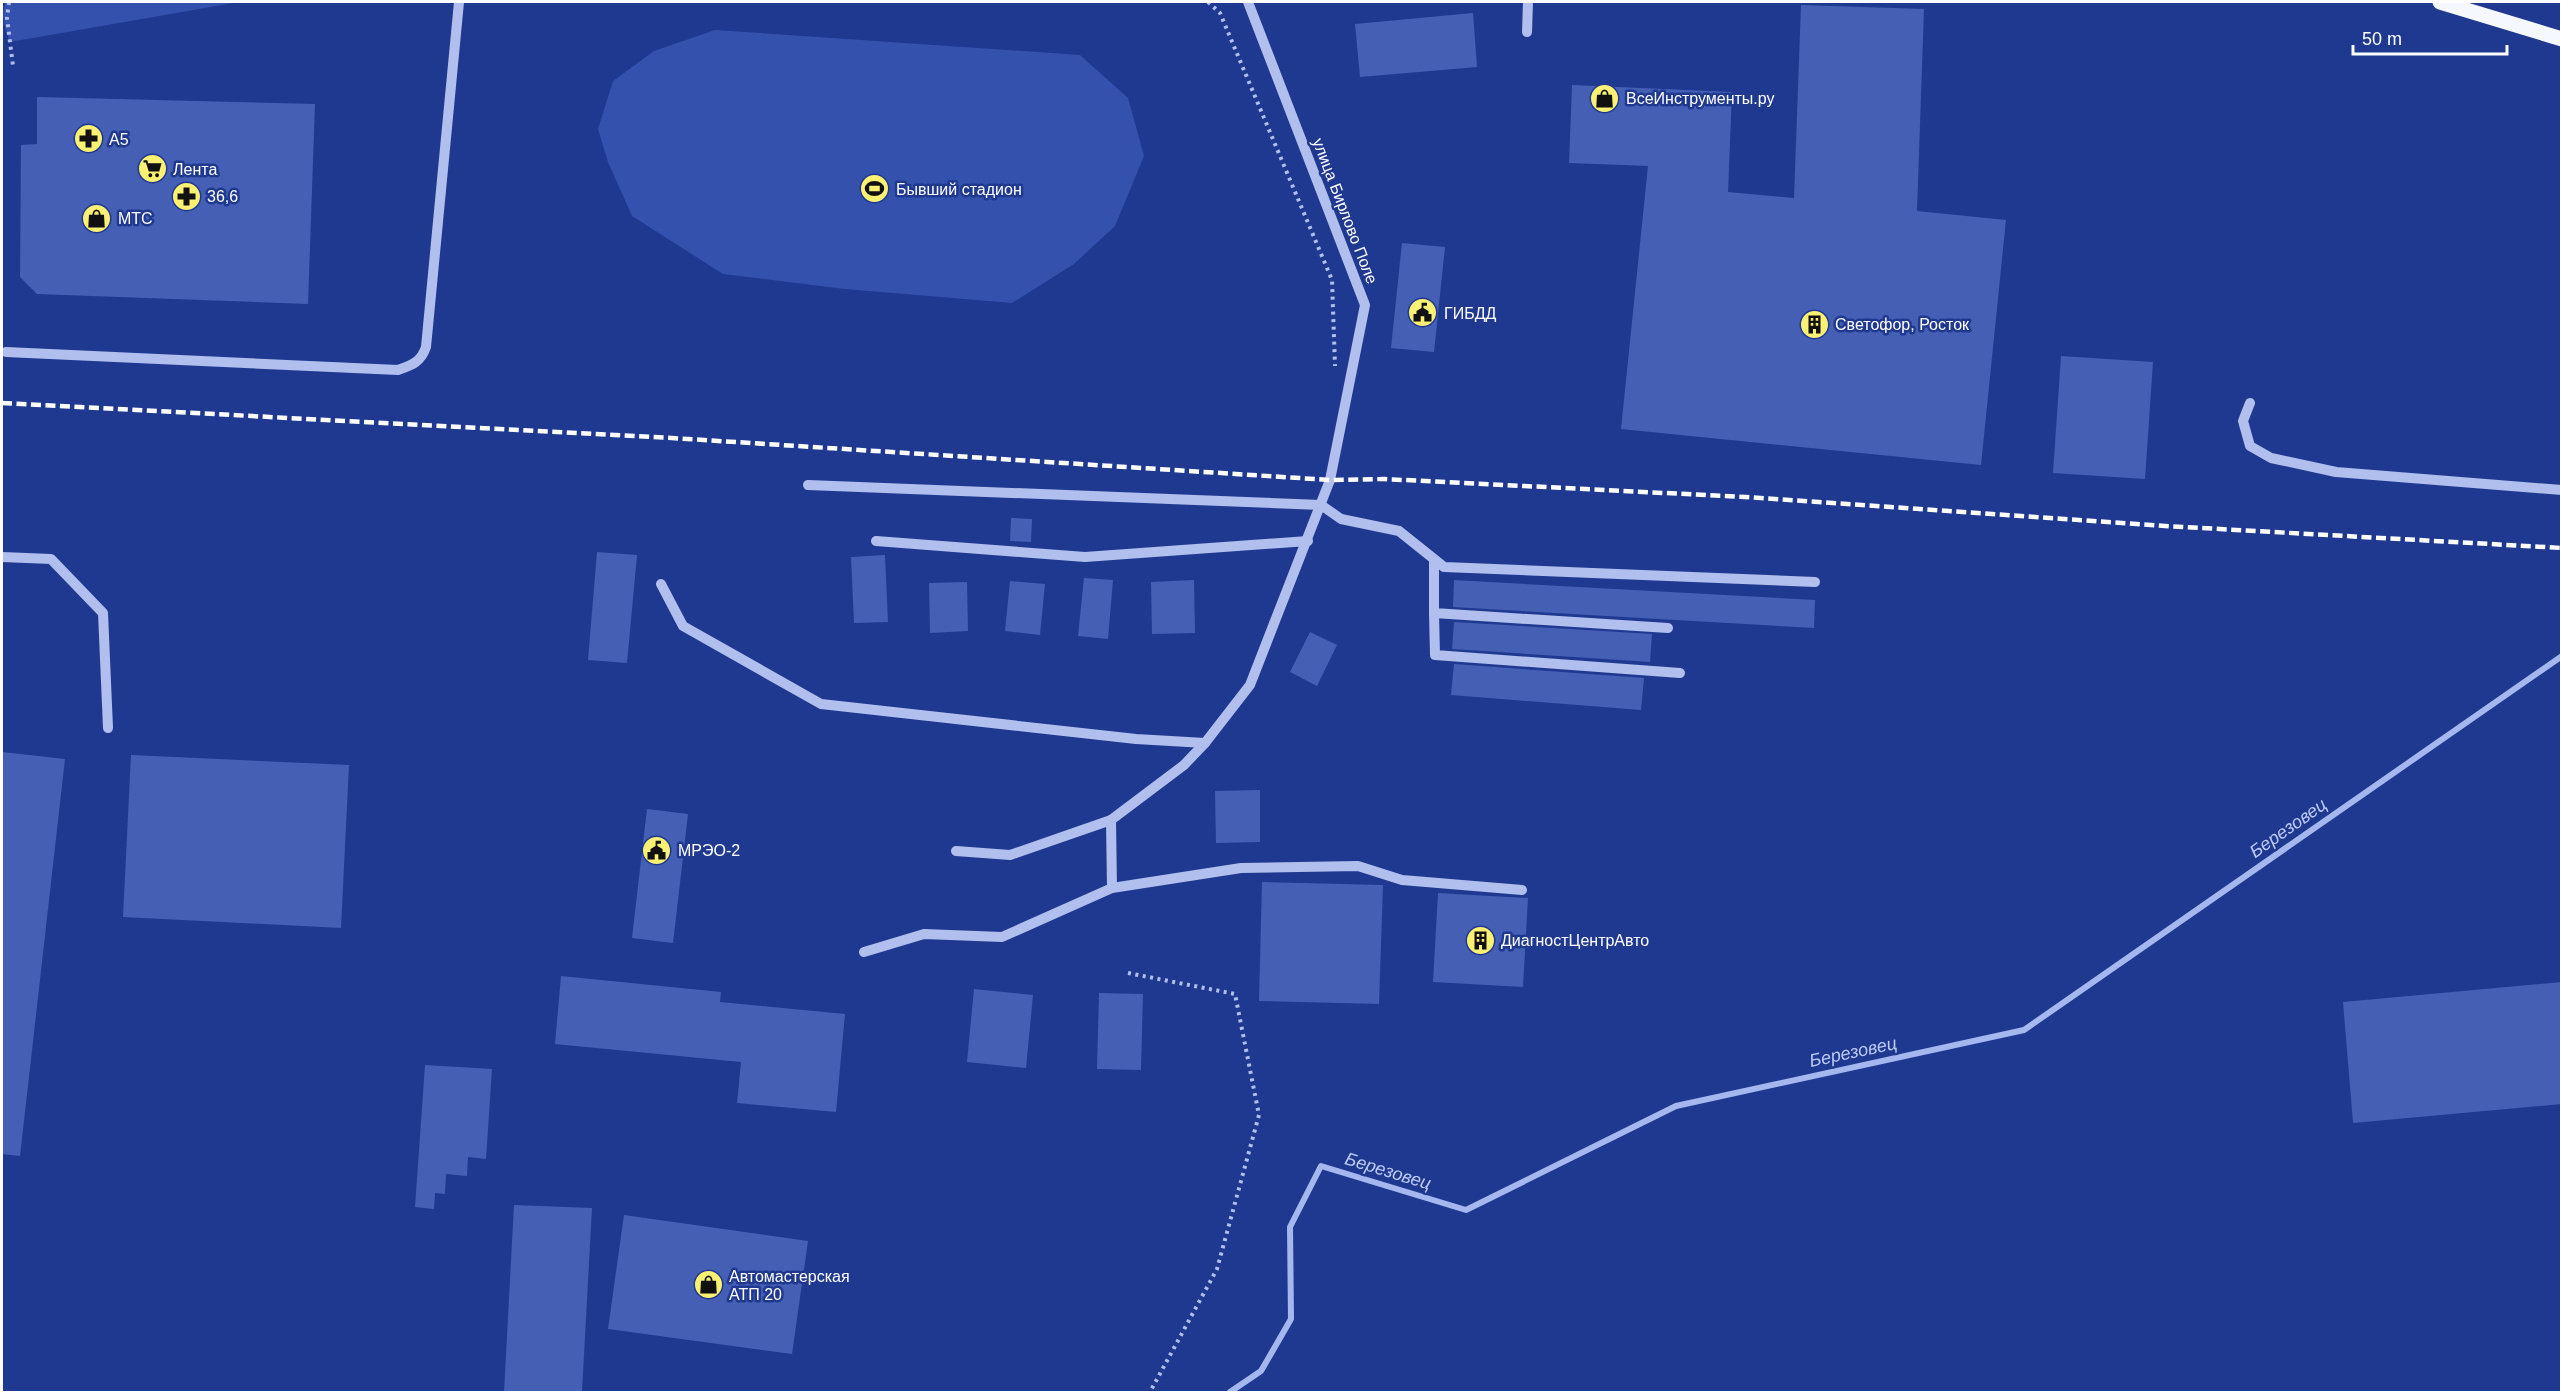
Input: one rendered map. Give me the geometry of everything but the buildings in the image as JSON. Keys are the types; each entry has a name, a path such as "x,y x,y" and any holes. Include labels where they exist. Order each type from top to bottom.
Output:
{"main road":[{"path":"2440,2 2562,39"}],"street":[{"path":"6,352 398,370 413,365 423,356 426,347 459,2"},
{"name":"улица Бирлово Поле","path":"956,851 1011,855 1111,820 1184,765 1205,743 1250,685 1330,480 1365,305 1248,2"},
{"path":"1527,32 1528,2"},
{"path":"2250,403 2243,421 2250,446 2271,458 2336,472 2562,490"},
{"path":"808,485 1321,505 1341,519 1399,531 1434,562 1444,567 1815,582"},
{"path":"876,541 1084,557 1308,541"},
{"path":"2,557 51,559 103,613 108,728"},
{"path":"1434,562 1435,655 1680,673"},
{"path":"661,584 682,626 821,704 1136,739 1205,743"},
{"path":"1434,613 1668,628"},
{"path":"1111,820 1112,888"},
{"path":"864,951 924,934 1002,937 1112,888 1241,868 1358,866 1402,880 1522,890"}],"path":[{"path":"9,2 7,18 13,66"},
{"path":"1208,2 1220,13 1332,280 1336,374"},
{"path":"1128,973 1235,994 1259,1115 1217,1269 1150,1392"}],"shaded area":[{"path":"6,2 239,2 10,42 3,16"},
{"name":"Бывший стадион","path":"715,30 1080,55 1128,98 1144,156 1115,226 1074,264 1012,303 845,289 723,274 632,216 608,162 598,129 613,81 654,51"}],"waterway":[{"name":"Березовец","path":"1230,1392 1261,1371 1291,1319 1290,1227 1321,1166 1466,1210 1676,1106 2024,1030 2562,656"}],"railway":[{"path":"2,403 672,438 1330,480 1384,479 1745,497 2165,526 2562,548"}],"place":[{"name":"ВсеИнструменты.ру","path":"1605,98"},
{"name":"А5","path":"88,139"},
{"name":"Лента","path":"152,169"},
{"name":"Бывший стадион","path":"875,189"},
{"name":"36,6","path":"186,196"},
{"name":"МТС","path":"97,218"},
{"name":"ГИБДД","path":"1423,313"},
{"name":"Светофор, Росток","path":"1814,324"},
{"name":"МРЭО-2","path":"657,850"},
{"name":"ДиагностЦентрАвто","path":"1480,940"},
{"name":"Автомастерская АТП 20","path":"708,1285"}]}
